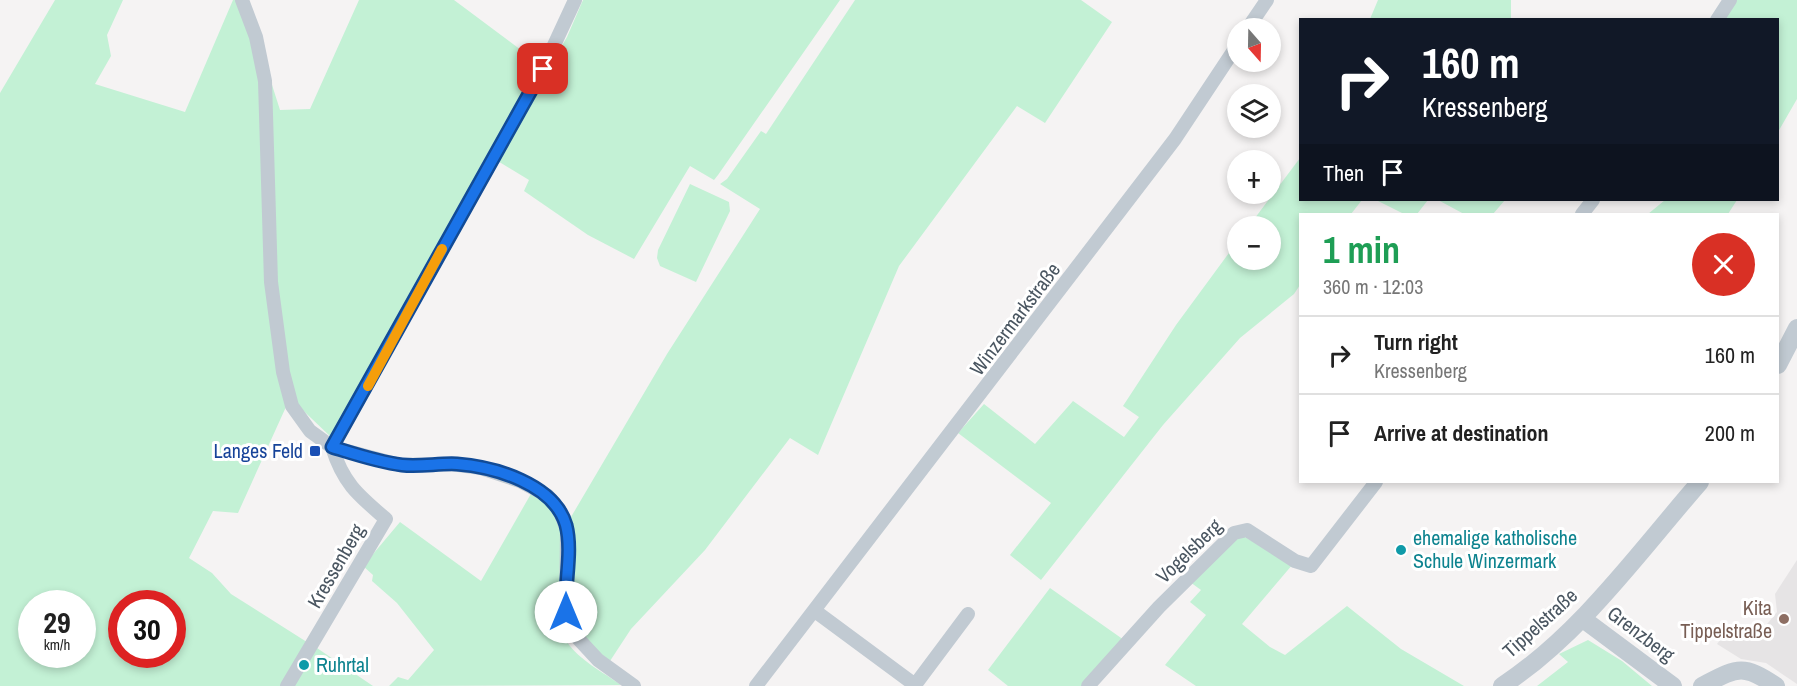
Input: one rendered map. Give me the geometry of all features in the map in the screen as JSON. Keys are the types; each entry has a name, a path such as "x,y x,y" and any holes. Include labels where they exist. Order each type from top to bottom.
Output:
{"street":[{"path":"242,0 256,37 265,81 271,282 283,372 288,395 298,417 321,441 332,447 400,465 451,464 481,468 520,481 548,496 559,509 567,530 565,600 567,618 572,632 598,660 634,686"},
{"path":"332,447 543,69 575,0"},
{"path":"1255,18 1267,0"},
{"path":"1718,18 1730,0"},
{"name":"Winzermarkstraße","path":"756,686 1175,139 1227,61"},
{"path":"1583,213 1592,201"},
{"path":"1779,363 1797,328"},
{"name":"Kressenberg","path":"287,686 386,519 348,484 332,447"},
{"name":"Vogelsberg","path":"1088,686 1159,607 1238,530 1247,530 1295,561 1311,566 1375,483"},
{"name":"Tippelstraße","path":"1502,686 1541,657 1582,619 1699,483"},
{"path":"815,611 915,685 968,614"},
{"name":"Grenzberg","path":"1582,619 1672,686"},
{"path":"1702,686 1740,668 1758,673 1776,686"}],"shaded area":[{"name":"Kita Tippelstraße","path":"1797,560 1797,684 1766,663 1741,659 1717,644 1731,625 1753,641 1777,612 1775,594"}],"green space":[{"path":"55,0 123,0 107,35 111,56 95,84 185,112 233,0 245,0 280,110 310,109 359,0 454,0 541,65 418,279 372,372 332,438 290,398 238,513 213,511 189,558 212,573 231,594 310,644 284,686 0,686 0,93"},
{"path":"583,0 840,0 714,180 690,166 634,259 588,235 524,191 529,180 496,160 567,37"},
{"path":"855,0 1081,0 1112,22 1045,123 1017,106 899,266 818,455 790,438 705,550 631,629 610,661 592,647 575,623 572,608 575,551 571,517 667,354 760,209 720,184 727,179 761,131 766,134"},
{"path":"1378,0 1511,0 1511,18 1370,18"},
{"path":"1729,0 1797,0 1797,99 1779,130 1779,18 1718,18"},
{"path":"1299,159 1299,201 1361,201 1352,213 1299,213 1299,286 1294,294 1240,338 1163,425 1041,580 1010,555 1051,503 958,433 984,404 1035,444 1073,401 1124,437 1139,417 1123,406 1176,325 1227,256 1227,270 1281,270 1281,216 1256,216 1266,204 1281,204 1281,183"},
{"path":"690,184 729,202 730,211 696,282 660,266 657,258 658,250"},
{"path":"1378,201 1427,201 1418,213 1402,213"},
{"path":"1440,201 1504,201 1494,213 1462,213"},
{"path":"1664,201 1736,201 1729,213 1649,213"},
{"path":"532,492 550,506 559,521 563,556 559,610 561,627 567,642 585,660 621,685 389,686 398,677 408,680 434,650 397,603 372,581 373,575 363,566 400,522 481,581"},
{"path":"1243,536 1293,564 1242,624 1270,647 1285,655 1347,606 1401,649 1464,686 1196,686 1165,665 1206,615 1190,602 1201,590 1190,582 1232,540"},
{"path":"1050,588 1124,640 1082,686 1008,686 988,670"},
{"path":"1588,640 1622,661 1652,686 1537,686 1568,662 1559,654"},
{"path":"314,646 373,686 291,686"}],"slow traffic":[{"path":"368,386 442,249"}],"place":[{"name":"Langes Feld","path":"315,451"},
{"name":"ehemalige katholische Schule Winzermark","path":"1401,550"},
{"name":"Kita Tippelstraße","path":"1784,619"},
{"name":"Ruhrtal","path":"304,665"}],"route":[{"path":"543,69 332,447 400,465 451,464 481,468 520,481 542,492 559,509 567,530 566,612"}]}
